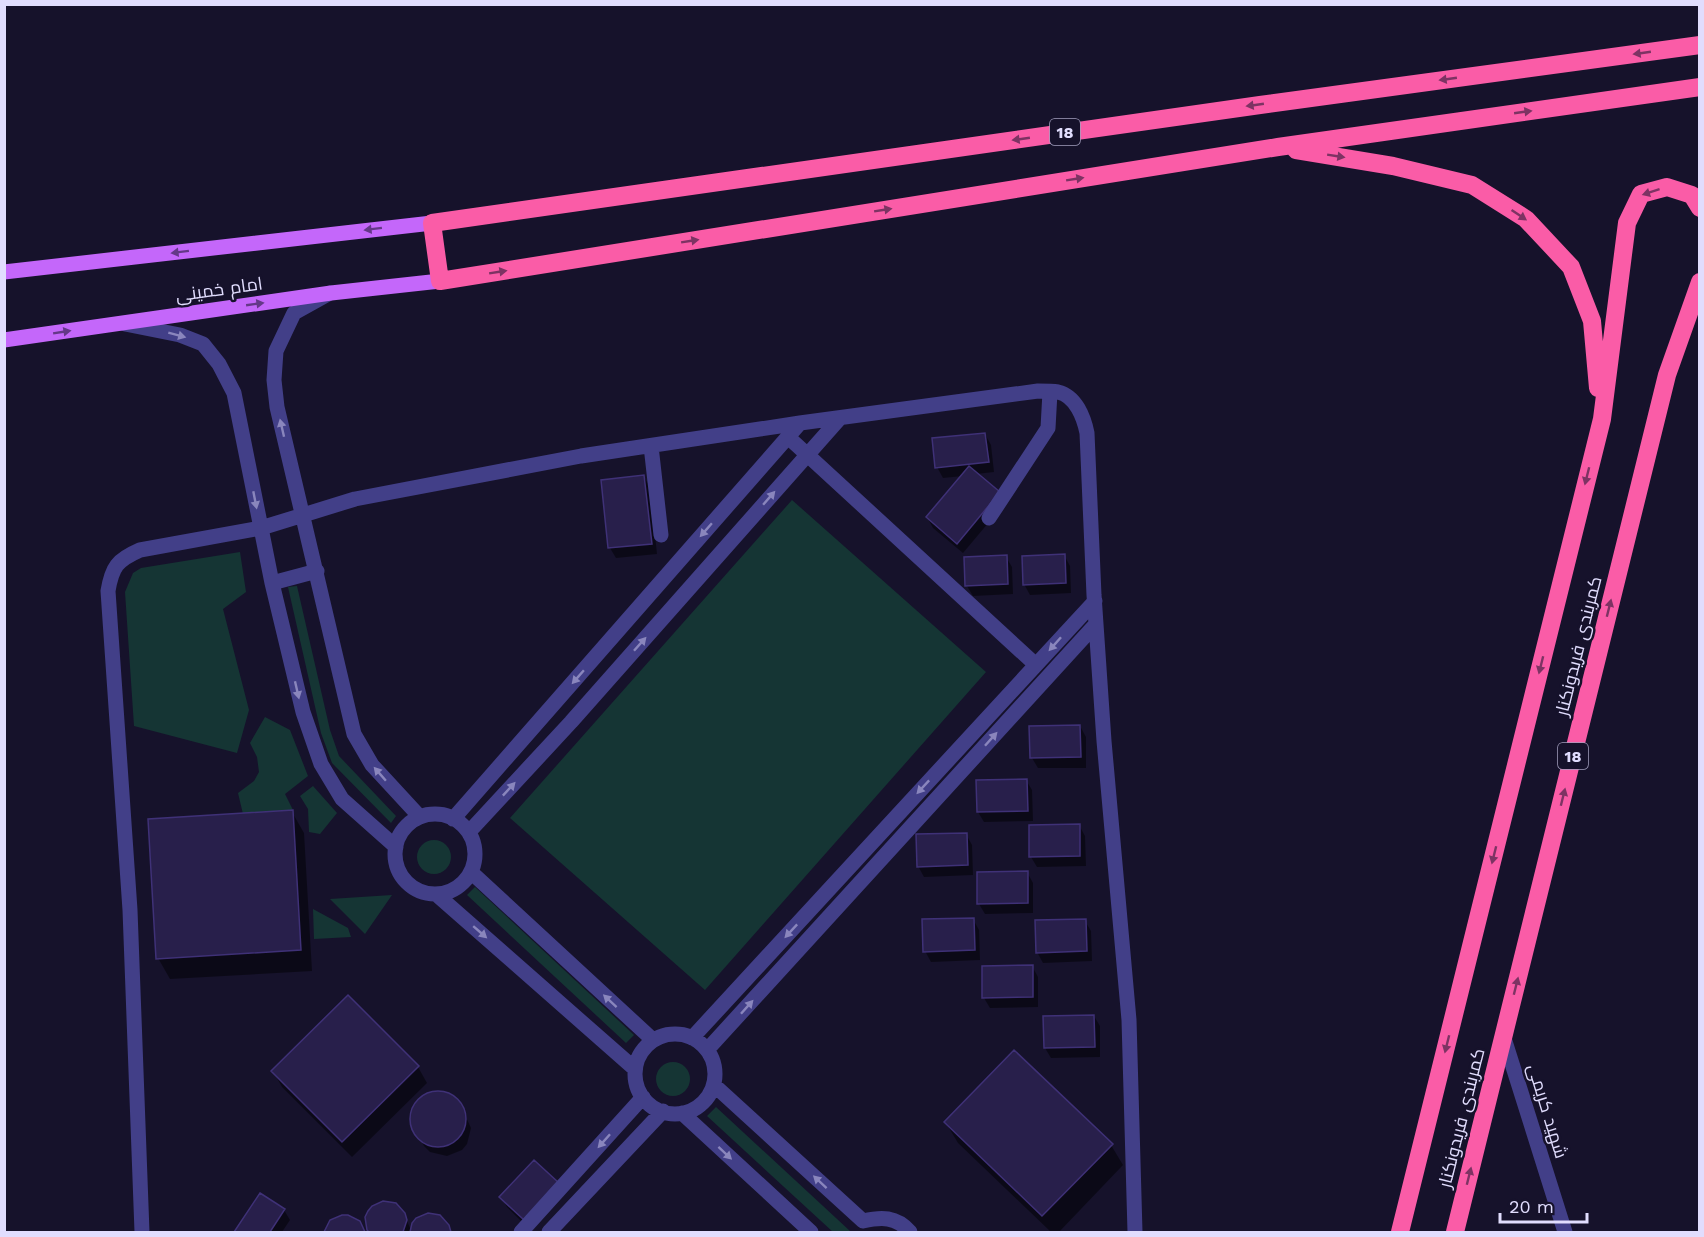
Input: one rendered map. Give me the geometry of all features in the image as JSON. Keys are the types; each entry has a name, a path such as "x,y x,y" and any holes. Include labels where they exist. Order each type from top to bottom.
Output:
{"highway":[{"name":"18","path":"432,223 1248,106 1700,45"},
{"path":"432,223 440,281 1278,147 1700,87"},
{"path":"1278,147 1393,166 1472,185 1526,219 1571,267 1592,321 1602,419"},
{"path":"1602,419 1627,223 1641,194 1667,187 1692,195 1700,208"},
{"name":"کمربندی فریدونکنار","path":"1455,1233 1667,375 1699,281"},
{"name":"کمربندی فریدونکنار","path":"1400,1233 1602,419"}],"main road":[{"path":"4,272 432,223"},
{"name":"امام خمینی","path":"4,340 332,293 440,281"}],"street":[{"path":"332,293 294,313 276,351 274,380 277,407 354,734 372,765 420,817"},
{"path":"119,323 180,335 203,344 219,364 234,393 272,583 303,712 321,764 342,799 396,847"},
{"path":"142,1233 130,910 108,591 116,565 126,556 140,550 261,528 355,500 581,456 800,423 1038,391 1060,392 1072,401 1083,415 1087,433 1104,741 1129,1020 1135,1233"},
{"path":"988,518 1048,428 1050,392"},
{"path":"469,832 571,722 840,418"},
{"path":"453,819 800,423"},
{"path":"788,437 1036,665"},
{"path":"651,446 661,535"},
{"path":"272,583 317,571"},
{"path":"692,1038 1095,601"},
{"path":"636,610 656,626"},
{"path":"707,1050 1096,624"},
{"path":"551,707 571,722"},
{"path":"434,814 453,819 460,822 469,832 474,845 475,859 471,872 457,888 436,894 424,892 405,880 399,870 396,847 401,834 409,824 420,817 434,814"},
{"path":"870,845 884,857"},
{"path":"471,872 653,1040"},
{"path":"436,894 635,1069"},
{"path":"763,961 778,973"},
{"path":"676,1034 692,1038 707,1050 713,1061 714,1085 709,1095 693,1110 682,1113 663,1112 647,1103 643,1097 636,1081 635,1069 638,1058 653,1040 664,1035 676,1034"},
{"name":"شهید کریمی","path":"1503,1035 1565,1233"},
{"path":"714,1085 863,1221 882,1217 895,1221 910,1233"},
{"path":"521,1233 643,1097"},
{"path":"549,1233 663,1112"},
{"path":"682,1113 811,1233"}],"green space":[{"path":"792,500 986,672 705,990 510,818"},
{"path":"240,552 246,592 223,609 249,710 237,753 134,726 125,592 133,573 141,568"},
{"path":"297,586 330,730 339,756 396,816 391,823 332,763 321,733 288,587"},
{"path":"265,717 290,730 308,776 285,794 293,810 243,814 238,793 254,781 259,772 257,757 250,743"},
{"path":"313,786 337,813 320,834 309,832 308,809 300,796"},
{"path":"434,840 446,845 451,857 446,869 434,874 422,869 417,857 422,845"},
{"path":"475,887 634,1035 626,1043 467,895"},
{"path":"392,895 365,934 330,899"},
{"path":"313,909 348,928 351,937 314,939"},
{"path":"673,1062 685,1067 690,1079 685,1091 673,1096 661,1091 656,1079 661,1067"},
{"path":"716,1107 850,1231 833,1232 707,1116"}],"building":[{"path":"985,433 989,462 935,468 932,438"},
{"path":"969,466 1000,492 957,544 926,517"},
{"path":"644,475 652,544 608,548 601,480"},
{"path":"1065,554 1066,583 1023,585 1022,556"},
{"path":"1007,555 1008,584 965,586 964,557"},
{"path":"1080,725 1081,757 1030,758 1029,726"},
{"path":"1027,779 1028,811 977,812 976,780"},
{"path":"293,810 301,950 156,959 148,819"},
{"path":"1080,824 1080,856 1029,857 1029,825"},
{"path":"967,833 968,865 917,867 916,834"},
{"path":"1028,871 1028,903 977,904 977,872"},
{"path":"974,918 975,950 923,952 922,919"},
{"path":"1086,919 1087,951 1036,953 1035,920"},
{"path":"1033,965 1033,997 982,998 982,966"},
{"path":"348,995 419,1066 342,1142 271,1071"},
{"path":"1094,1015 1095,1047 1044,1048 1043,1016"},
{"path":"1014,1050 1113,1144 1042,1216 944,1122"},
{"path":"438,1091 458,1099 466,1119 458,1139 438,1147 418,1139 410,1119 418,1099"},
{"path":"534,1160 559,1183 524,1220 499,1197"},
{"path":"260,1193 285,1209 270,1232 234,1232"},
{"path":"383,1201 396,1203 405,1213 407,1220 403,1232 369,1232 367,1230 365,1217 368,1211 372,1206"},
{"path":"428,1213 440,1215 449,1225 451,1232 410,1232 416,1218"},
{"path":"348,1215 360,1221 365,1232 324,1232 330,1220"}]}
